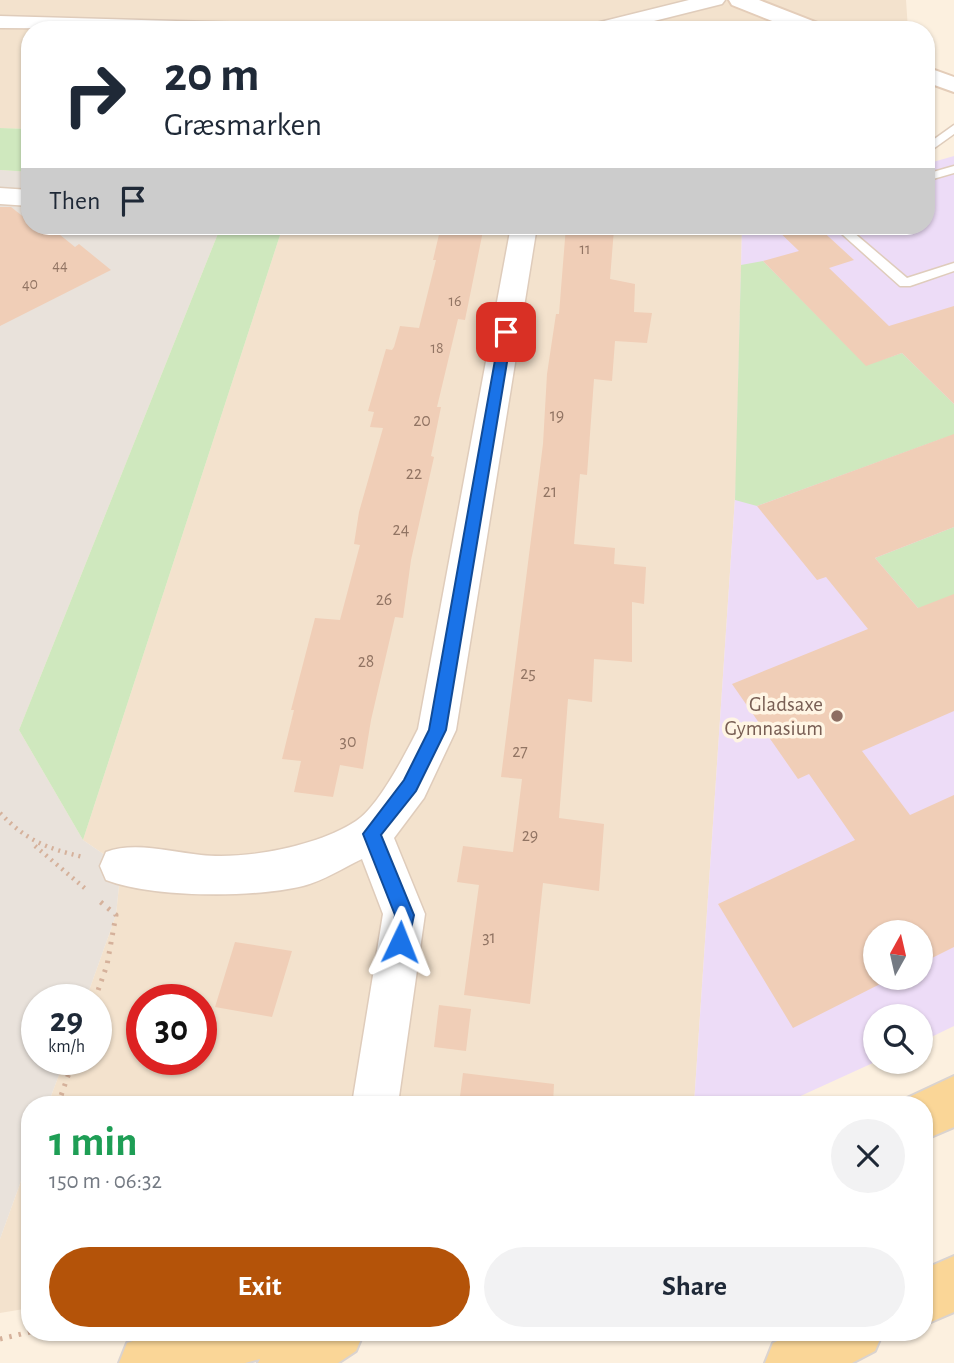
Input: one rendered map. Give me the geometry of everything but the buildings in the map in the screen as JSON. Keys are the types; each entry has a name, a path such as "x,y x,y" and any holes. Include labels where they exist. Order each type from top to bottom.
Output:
{"main road":[{"path":"933,1111 954,1101"},
{"path":"933,1294 954,1283"},
{"path":"147,1363 226,1341"},
{"path":"286,1363 322,1341"},
{"path":"793,1363 838,1341"}],"street":[{"path":"628,21 715,0"},
{"path":"753,2 796,21"},
{"path":"0,22 105,17 159,21"},
{"path":"935,78 954,85"},
{"path":"0,196 21,197"},
{"path":"121,866 213,876 303,866 372,834 410,785 437,730 522,235"},
{"path":"372,834 404,915 376,1096"}],"lane":[{"path":"935,144 954,128"},
{"path":"935,175 954,169"},
{"path":"849,235 905,283 954,267"}],"path":[{"path":"0,813 19,834 116,915 107,965 100,984"},
{"path":"35,846 121,866"},
{"path":"61,1096 68,1075"},
{"path":"0,1339 21,1334"}],"shaded area":[{"path":"0,0 906,0 907,21 21,21 21,129 0,128"},
{"name":"Gladsaxe Gymnasium","path":"954,156 954,1026 933,1036 933,1004 863,1004 863,1067 801,1096 695,1096 736,483 742,235 935,235 935,161"},
{"path":"0,170 21,171 21,235 217,235 19,730 83,840 121,866 116,915 91,984 21,984 21,1075 59,1075 51,1096 21,1096 21,1181 0,1239"},
{"path":"280,235 742,235 736,483 695,1096 51,1096 59,1075 112,1075 112,984 91,984 116,915 121,866 83,840"},
{"path":"21,1181 21,1310 0,1313 0,1239"}],"green space":[{"path":"0,128 21,129 21,171 0,170"},
{"path":"217,235 280,235 83,840 19,730"},
{"path":"763,261 866,365 902,353 954,404 954,447 944,438 757,506 735,500 741,265"},
{"path":"954,527 954,608 918,608 875,558"}],"place":[{"name":"Gladsaxe Gymnasium","path":"837,716"}],"route":[{"path":"400,942 404,915 372,834 410,785 437,730 506,332"}]}
